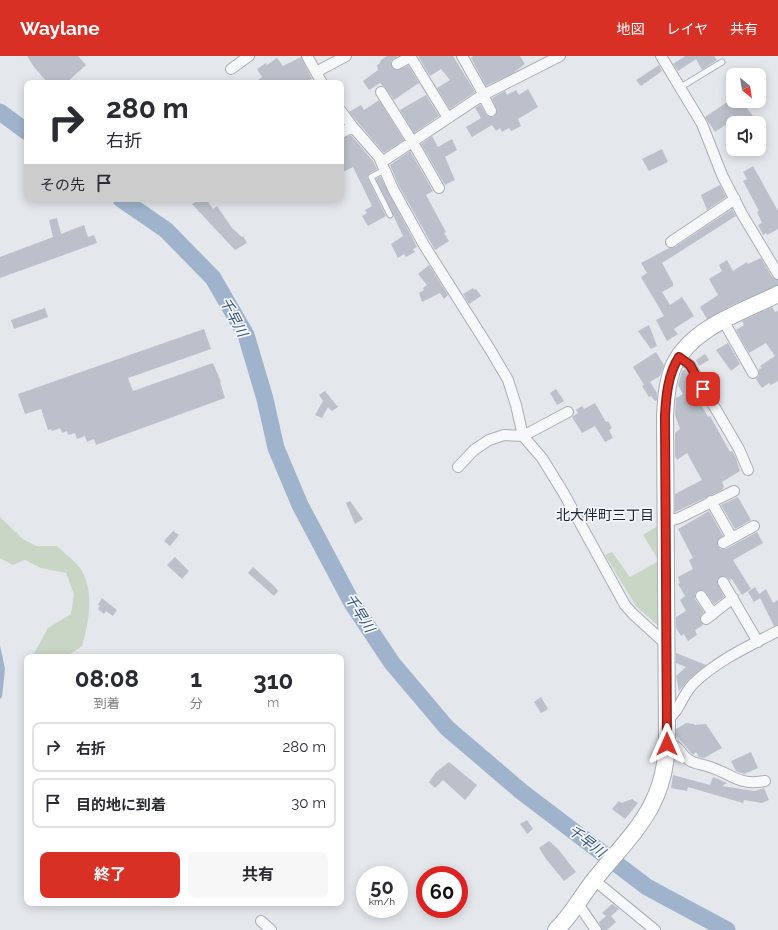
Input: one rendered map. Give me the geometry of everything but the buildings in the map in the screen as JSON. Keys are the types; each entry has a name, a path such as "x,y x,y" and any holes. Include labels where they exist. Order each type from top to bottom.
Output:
{"main road":[{"path":"556,930 578,904 596,878 640,826 655,799 664,773 668,720 666,404 671,376 679,357 700,336 778,294"}],"street":[{"path":"231,69 249,56"},
{"path":"308,56 320,80"},
{"path":"316,72 346,56"},
{"path":"397,64 410,56 448,118"},
{"path":"462,56 492,111"},
{"path":"383,166 412,141 484,95 560,56"},
{"path":"661,56 702,124 722,175 742,214 778,274"},
{"path":"381,92 439,188"},
{"path":"344,115 383,166 424,245 480,332 508,380 516,405 523,436 540,455 563,492 596,554 629,610 667,645"},
{"path":"344,131 352,127"},
{"path":"671,242 735,199"},
{"path":"724,322 754,373"},
{"path":"679,357 690,365 739,449 748,470"},
{"path":"458,467 474,450 489,440 504,435 523,436 568,412"},
{"path":"666,522 679,518 734,491"},
{"path":"711,501 728,541 754,526"},
{"path":"723,582 758,642"},
{"path":"702,596 710,616 733,598"},
{"path":"668,720 675,713 685,693 711,668 778,631"},
{"path":"667,744 677,746 689,760 710,767 736,779 749,783 765,781"},
{"path":"596,878 655,930"},
{"path":"578,904 595,930"},
{"path":"261,921 271,930"}],"lane":[{"path":"681,87 722,62"},
{"path":"383,166 371,177 390,215"}],"green space":[{"path":"0,517 23,539 36,546 57,546 78,565 85,577 89,596 87,627 82,646 70,654 34,654 48,628 71,614 74,594 66,573 41,568 25,560 13,565 0,558"},
{"path":"661,524 663,630 636,606 605,555 612,552 630,577 659,561 643,535"}],"water":[{"path":"0,645 5,669 2,697 0,699"}],"waterway":[{"name":"千早川","path":"0,112 24,130"},
{"name":"千早川","path":"125,202 166,230 213,278 246,335 265,399 276,448 300,505 352,603 392,663 447,728 522,792 647,887 727,930"}],"district":[{"name":"北大伴町三丁目","path":"605,515"}],"route":[{"path":"667,744 665,416 669,383 674,366 679,357 690,365 703,389"}]}
